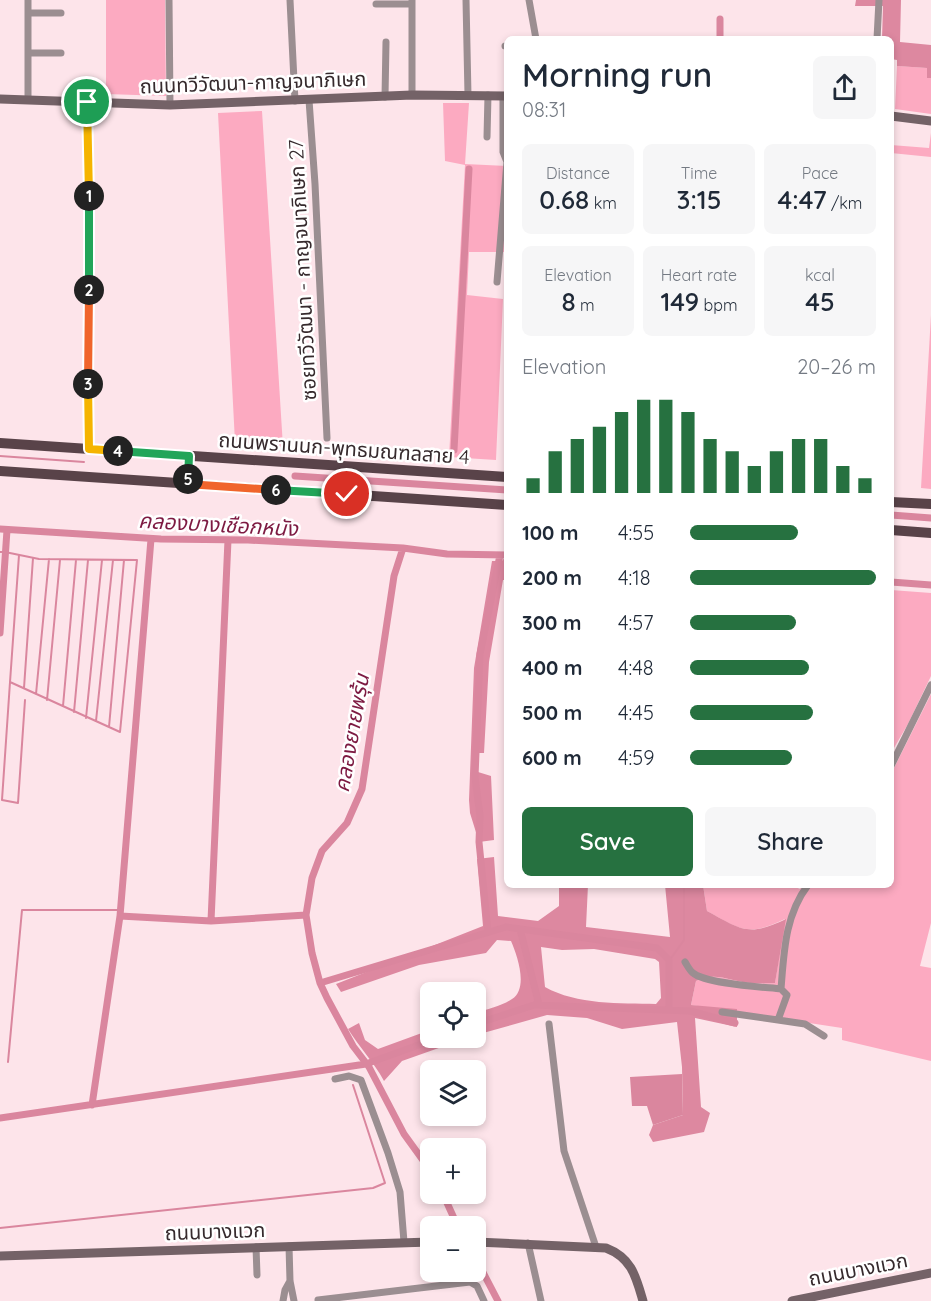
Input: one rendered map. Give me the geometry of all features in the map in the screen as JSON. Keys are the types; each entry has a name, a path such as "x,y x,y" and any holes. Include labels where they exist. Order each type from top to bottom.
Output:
{"main road":[{"name":"ถนนทวีวัฒนา-กาญจนาภิเษก","path":"0,99 170,105 412,95 504,96"},
{"path":"894,116 931,121"},
{"name":"ถนนพรานนก-พุทธมณฑลสาย 4","path":"0,443 504,477"},
{"path":"187,484 189,456"},
{"path":"0,471 504,505"},
{"path":"894,502 931,504"},
{"path":"894,531 931,533"},
{"name":"ถนนบางแวก","path":"0,1256 420,1242"},
{"path":"486,1242 596,1247 617,1252 633,1268 643,1301"},
{"name":"ถนนบางแวก","path":"792,1301 931,1273"}],"street":[{"path":"28,0 28,100"},
{"path":"170,0 170,105"},
{"path":"290,0 295,101"},
{"path":"465,0 468,95"},
{"path":"529,0 535,36"},
{"path":"877,36 879,0"},
{"path":"376,4 412,2 412,95"},
{"path":"28,13 61,13"},
{"path":"385,97 386,42"},
{"path":"28,53 61,52"},
{"path":"487,137 488,95"},
{"name":"ซอยทวีวัฒนา - กาญจนาภิเษก 27","path":"309,100 327,438"},
{"path":"87,102 89,449"},
{"path":"504,124 504,154"},
{"path":"497,282 504,198"},
{"path":"894,760 931,684"},
{"path":"781,988 788,927 798,899 806,888"},
{"path":"685,962 692,973 700,977 747,986 781,988 787,995 778,1020"},
{"path":"722,1012 805,1024 824,1036"},
{"path":"549,1024 564,1151 596,1247"},
{"path":"335,1079 349,1076 361,1080 400,1192 404,1242"},
{"path":"528,1243 541,1301"},
{"path":"289,1246 290,1281 294,1301"},
{"path":"256,1247 257,1275"},
{"path":"284,1301 285,1290 290,1281"},
{"path":"318,1300 470,1282 477,1286 484,1301"}],"shaded area":[{"path":"106,0 165,0 166,96 106,94"},
{"path":"856,0 901,0 900,42 931,45 931,78 927,78 927,68 897,66 897,60 894,60 894,36 882,36 883,6 855,6"},
{"path":"897,66 927,68 927,78 931,78 931,114 895,109"},
{"path":"443,103 469,103 465,164 504,166 504,252 469,252 467,295 503,299 496,460 449,457 465,165 445,161"},
{"path":"262,111 283,447 235,442 218,113"},
{"path":"931,133 931,157 894,153 894,145 929,148"},
{"path":"931,315 931,489 921,488"},
{"path":"504,558 504,580 489,662 484,753 478,753 478,772 491,776 494,840 479,842 470,813 469,800 474,668 492,561 502,561"},
{"path":"894,590 931,593 931,676 894,748"},
{"path":"931,694 931,923 920,966 931,968 931,1061 842,1040 842,1028 691,1005 696,981 703,978 716,977 749,983 775,983 785,919 762,928 737,927 707,911 703,888 894,888 894,768"},
{"path":"494,857 498,916 538,921 559,906 559,888 588,888 586,927 670,937 665,888 703,888 707,911 737,927 763,928 786,919 775,983 750,983 716,977 696,981 691,1005 737,1009 737,1027 695,1018 701,1107 710,1113 704,1132 653,1142 649,1135 653,1125 683,1115 682,1067 677,1022 622,1029 587,1018 547,1015 486,1032 486,1010 512,999 520,987 520,971 511,941 497,940 486,953 419,965 341,992 336,984 483,926 477,859","holes":["541,947 562,950 594,949 655,959 659,962 661,998 656,1004 599,1002 571,997 545,987"]},
{"path":"359,1023 365,1040 378,1049 420,1034 420,1048 439,1048 402,1061 384,1081 348,1029"},
{"path":"682,1074 683,1115 653,1125 647,1106 632,1106 630,1077"}],"waterway":[{"path":"720,19 720,36"},
{"path":"454,450 469,169"},
{"path":"0,456 84,462"},
{"path":"295,476 504,490"},
{"path":"894,515 931,518"},
{"name":"คลองบางเชือกหนัง","path":"0,529 161,539 248,540 403,548 447,554 504,555"},
{"path":"0,633 7,530"},
{"path":"92,1105 120,916 151,539"},
{"path":"211,921 228,540"},
{"name":"คลองยายพรุ้น","path":"403,548 394,576 362,789 347,823 322,851 312,878 306,915 312,953 320,983 327,998 353,1046 369,1067 404,1134 420,1156"},
{"path":"0,552 5,552 39,559 137,560 120,732 10,682 19,555"},
{"path":"488,932 475,777 480,654 500,555"},
{"path":"24,688 33,558"},
{"path":"36,694 49,559"},
{"path":"47,700 60,560"},
{"path":"63,706 76,560"},
{"path":"74,712 88,560"},
{"path":"86,718 102,560"},
{"path":"96,721 113,560"},
{"path":"109,727 124,560"},
{"name":"คลองบางเชือกหนัง","path":"894,582 931,585"},
{"path":"10,682 2,800 18,803 25,700"},
{"path":"669,961 684,940 684,888"},
{"path":"8,1062 22,910 121,910"},
{"path":"120,916 211,921 306,915"},
{"path":"320,983 506,927 657,948 669,960 669,1010"},
{"path":"520,929 539,1005"},
{"path":"486,1021 534,1005 690,1011 735,1023"},
{"path":"0,1118 366,1064 420,1044"},
{"path":"0,1228 373,1188 385,1183 353,1085"},
{"name":"คลองยายพรุ้น","path":"448,1204 453,1216"},
{"name":"คลองยายพรุ้น","path":"486,1278 498,1301"}],"route":[{"path":"87,102 89,449 189,456 187,484 347,494"}]}
